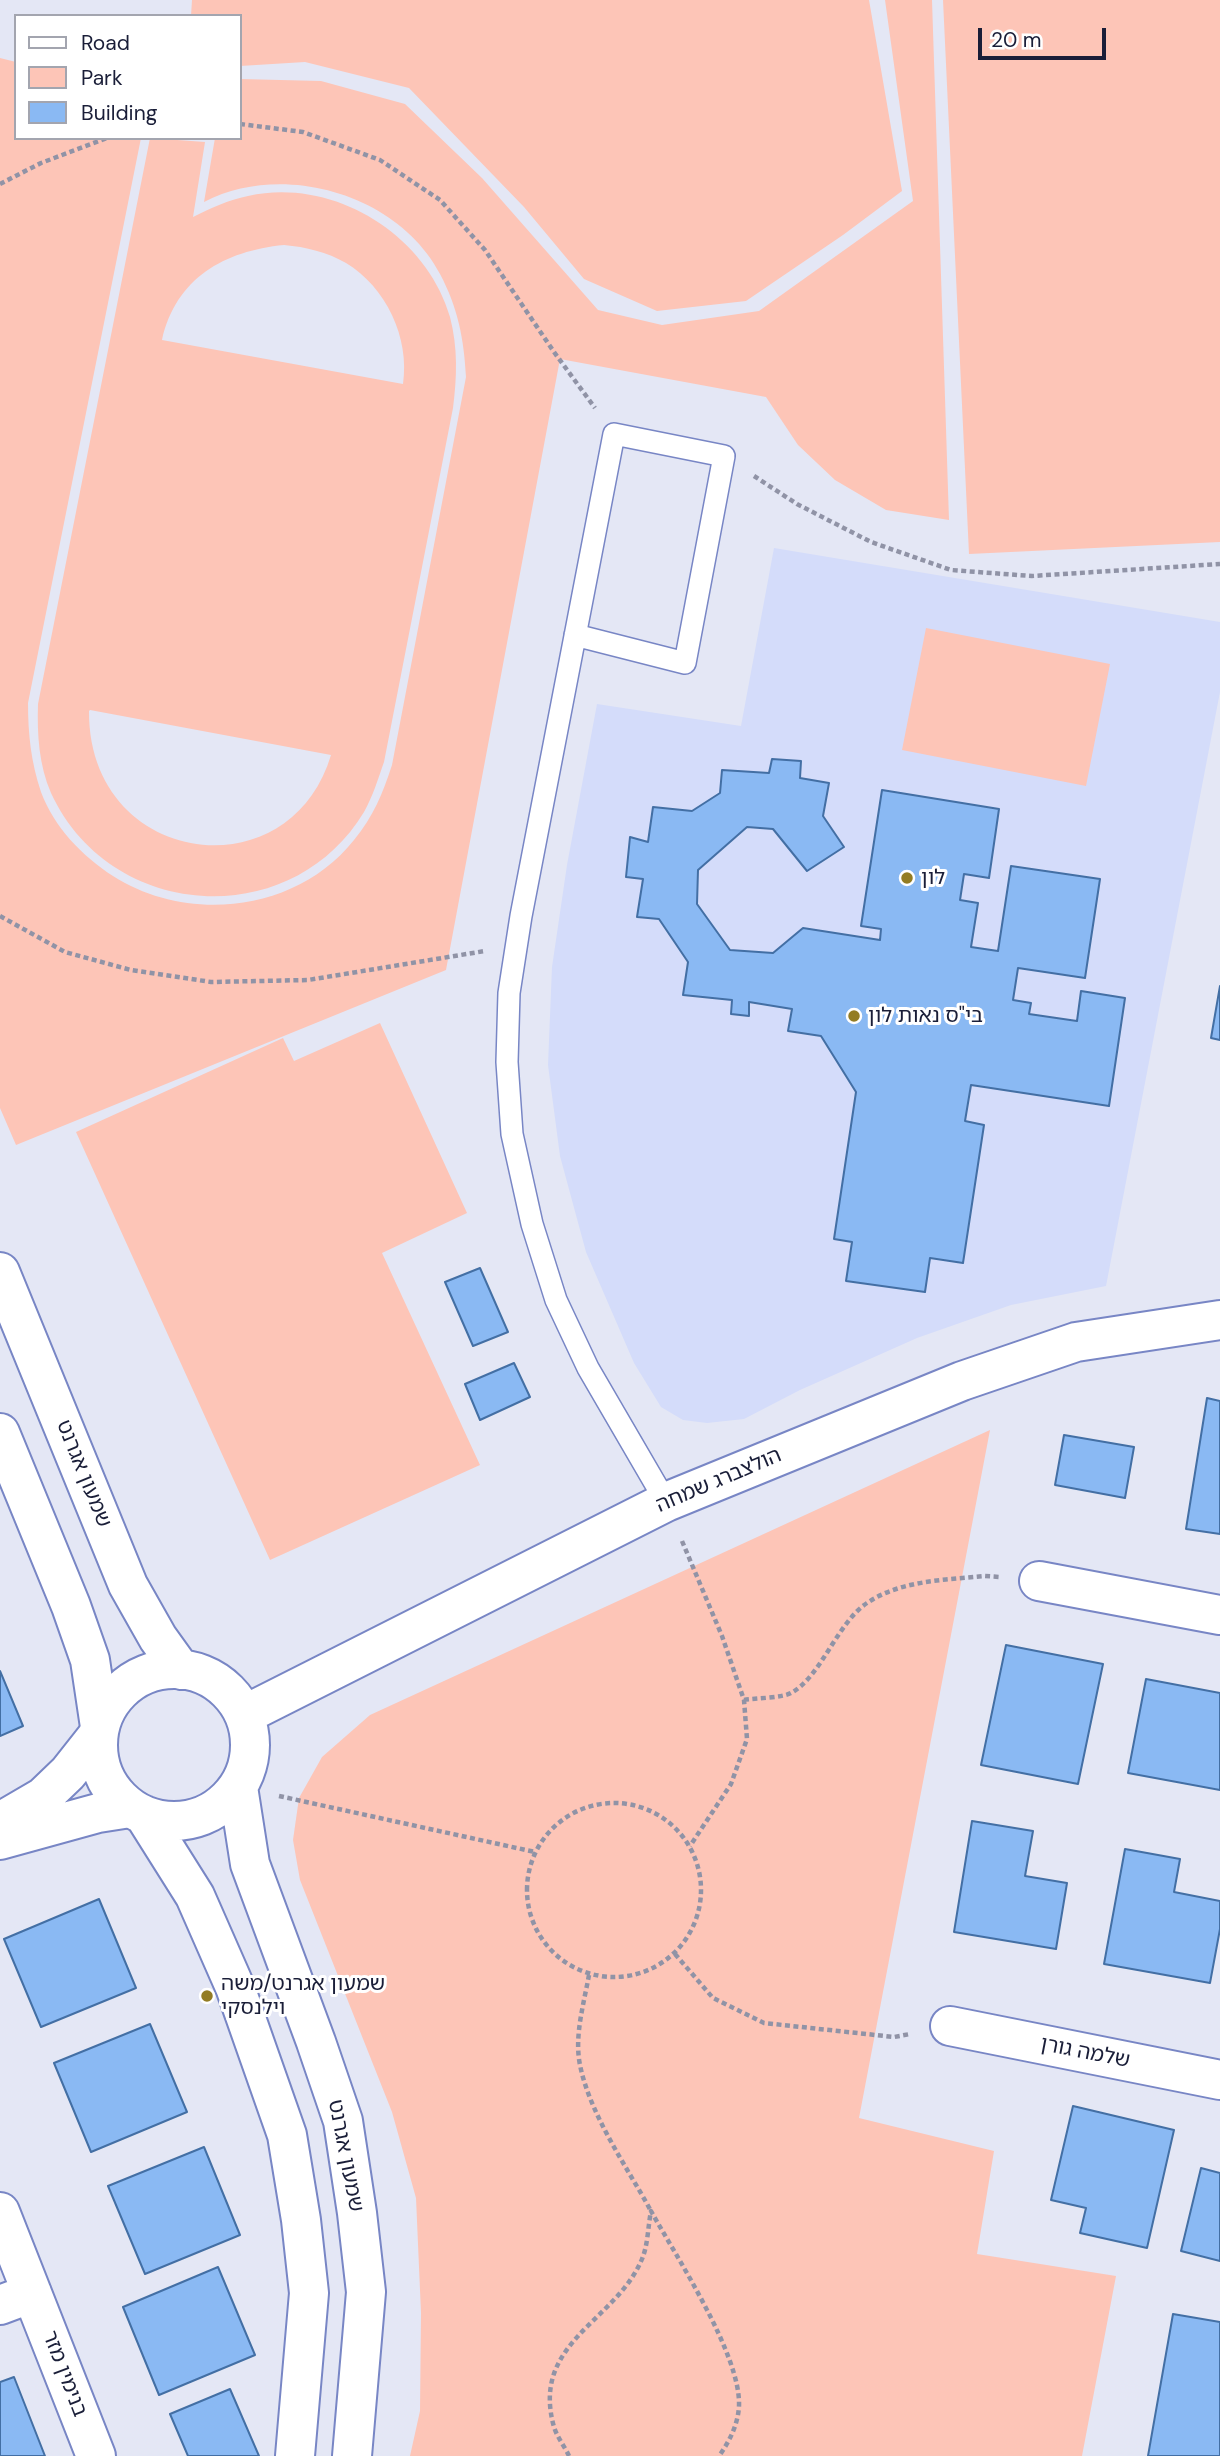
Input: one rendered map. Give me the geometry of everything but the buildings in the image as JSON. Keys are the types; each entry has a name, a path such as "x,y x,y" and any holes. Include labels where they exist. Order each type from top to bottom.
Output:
{"street":[{"name":"שמעון אגרנט","path":"0,1272 128,1585 158,1638 181,1670"},
{"name":"הולצברג שמחה","path":"244,1715 666,1502 961,1381 1076,1342 1220,1320"},
{"path":"0,1433 71,1606 90,1660 99,1731 99,1762 105,1780 115,1795 137,1812 195,1896 235,1987 287,2135 301,2220 309,2293 295,2456"},
{"path":"1039,1581 1220,1615"},
{"path":"0,1822 43,1797 68,1773 99,1731 110,1702 129,1684 153,1672 181,1670 201,1674 229,1692 244,1715 248,1726 250,1751 244,1775 238,1787 219,1806 196,1818 169,1821 137,1812 98,1814 0,1840"},
{"name":"שמעון אגרנט","path":"238,1787 250,1864 343,2121 366,2292 352,2456"},
{"name":"שלמה גורן","path":"950,2026 1220,2080"},
{"name":"בנימין מזר","path":"0,2212 16,2299 96,2456"}],"lane":[{"path":"575,635 685,663 724,456 614,434 575,635 516,945 509,993 507,1062 512,1134 532,1224 556,1300 588,1368 666,1502"}],"path":[{"path":"242,124 303,132 380,160 440,200 485,250 614,434"},
{"path":"0,184 41,163 102,140"},
{"path":"724,456 797,504 871,542 951,570 1032,576 1220,564"},
{"path":"0,916 65,952 131,970 211,982 308,980 516,945"},
{"path":"666,1502 722,1636 744,1700 747,1739 731,1784 690,1846"},
{"path":"744,1700 790,1694 808,1678 833,1641 865,1604 899,1587 985,1576 1039,1581"},
{"path":"238,1787 535,1852"},
{"path":"607,1803 638,1806 670,1822 690,1846 701,1874 701,1905 691,1933 675,1954 650,1971 620,1978 589,1975 564,1963 542,1942 529,1914 526,1884 535,1852 552,1827 578,1810 607,1803"},
{"path":"675,1954 713,1998 764,2022 894,2037 950,2026"},
{"path":"589,1975 580,2022 580,2064 596,2111 715,2328 734,2370 739,2407 731,2439 719,2456"},
{"path":"569,2456 555,2428 551,2395 553,2376 567,2347 624,2289 643,2258 650,2211"}],"shaded area":[{"name":"בי\"ס נאות לון","path":"774,548 1220,622 1220,692 1106,1286 1011,1305 917,1338 800,1390 744,1419 707,1423 683,1420 661,1407 634,1363 586,1252 560,1156 548,1065 552,967 567,865 597,704 741,726"}],"green space":[{"path":"192,0 869,0 902,191 746,301 657,311 584,279 524,207 409,88 305,62 242,66 242,14 191,14"},
{"path":"885,0 932,0 949,520 886,510 835,480 798,445 766,397 560,359 446,970 16,1145 0,1108 0,58 14,62 14,140 141,140 28,703 29,726 41,792 53,817 70,840 113,876 143,891 174,901 207,905 240,903 272,896 303,883 330,864 354,840 372,814 392,765 466,377 459,324 446,287 421,246 397,223 368,205 336,193 302,186 268,185 235,190 204,202 215,140 242,140 242,79 321,81 405,104 482,178 598,310 662,325 759,311 913,201"},
{"path":"943,0 1220,0 1220,542 969,554"},
{"path":"150,140 205,142 193,217 234,200 280,192 312,195 343,204 372,218 398,237 420,260 438,287 453,329 456,362 453,408 384,762 364,812 332,851 293,878 248,893 202,896 157,887 115,867 78,836 51,793 44,772 38,704","holes":["284,245 339,259 373,286 392,315 399,332 403,349 403,384 162,340 169,318 179,300 191,284 206,272 223,261 262,248","90,710 331,755 309,800 275,829 236,843 194,844 154,830 120,803 97,763"]},
{"path":"926,628 1110,664 1086,786 902,750"},
{"path":"380,1023 467,1213 382,1253 480,1465 270,1560 76,1132 283,1038 294,1061"},
{"path":"990,1430 859,2118 994,2151 977,2254 1116,2276 1082,2456 410,2456 420,2411 421,2313 416,2198 392,2112 300,1880 293,1840 299,1798 322,1757 370,1715"}],"place":[{"name":"לון","path":"907,878"},
{"name":"בי\"ס נאות לון","path":"854,1016"},
{"name":"שמעון אגרנט/משה וילנסקי","path":"207,1996"}]}
